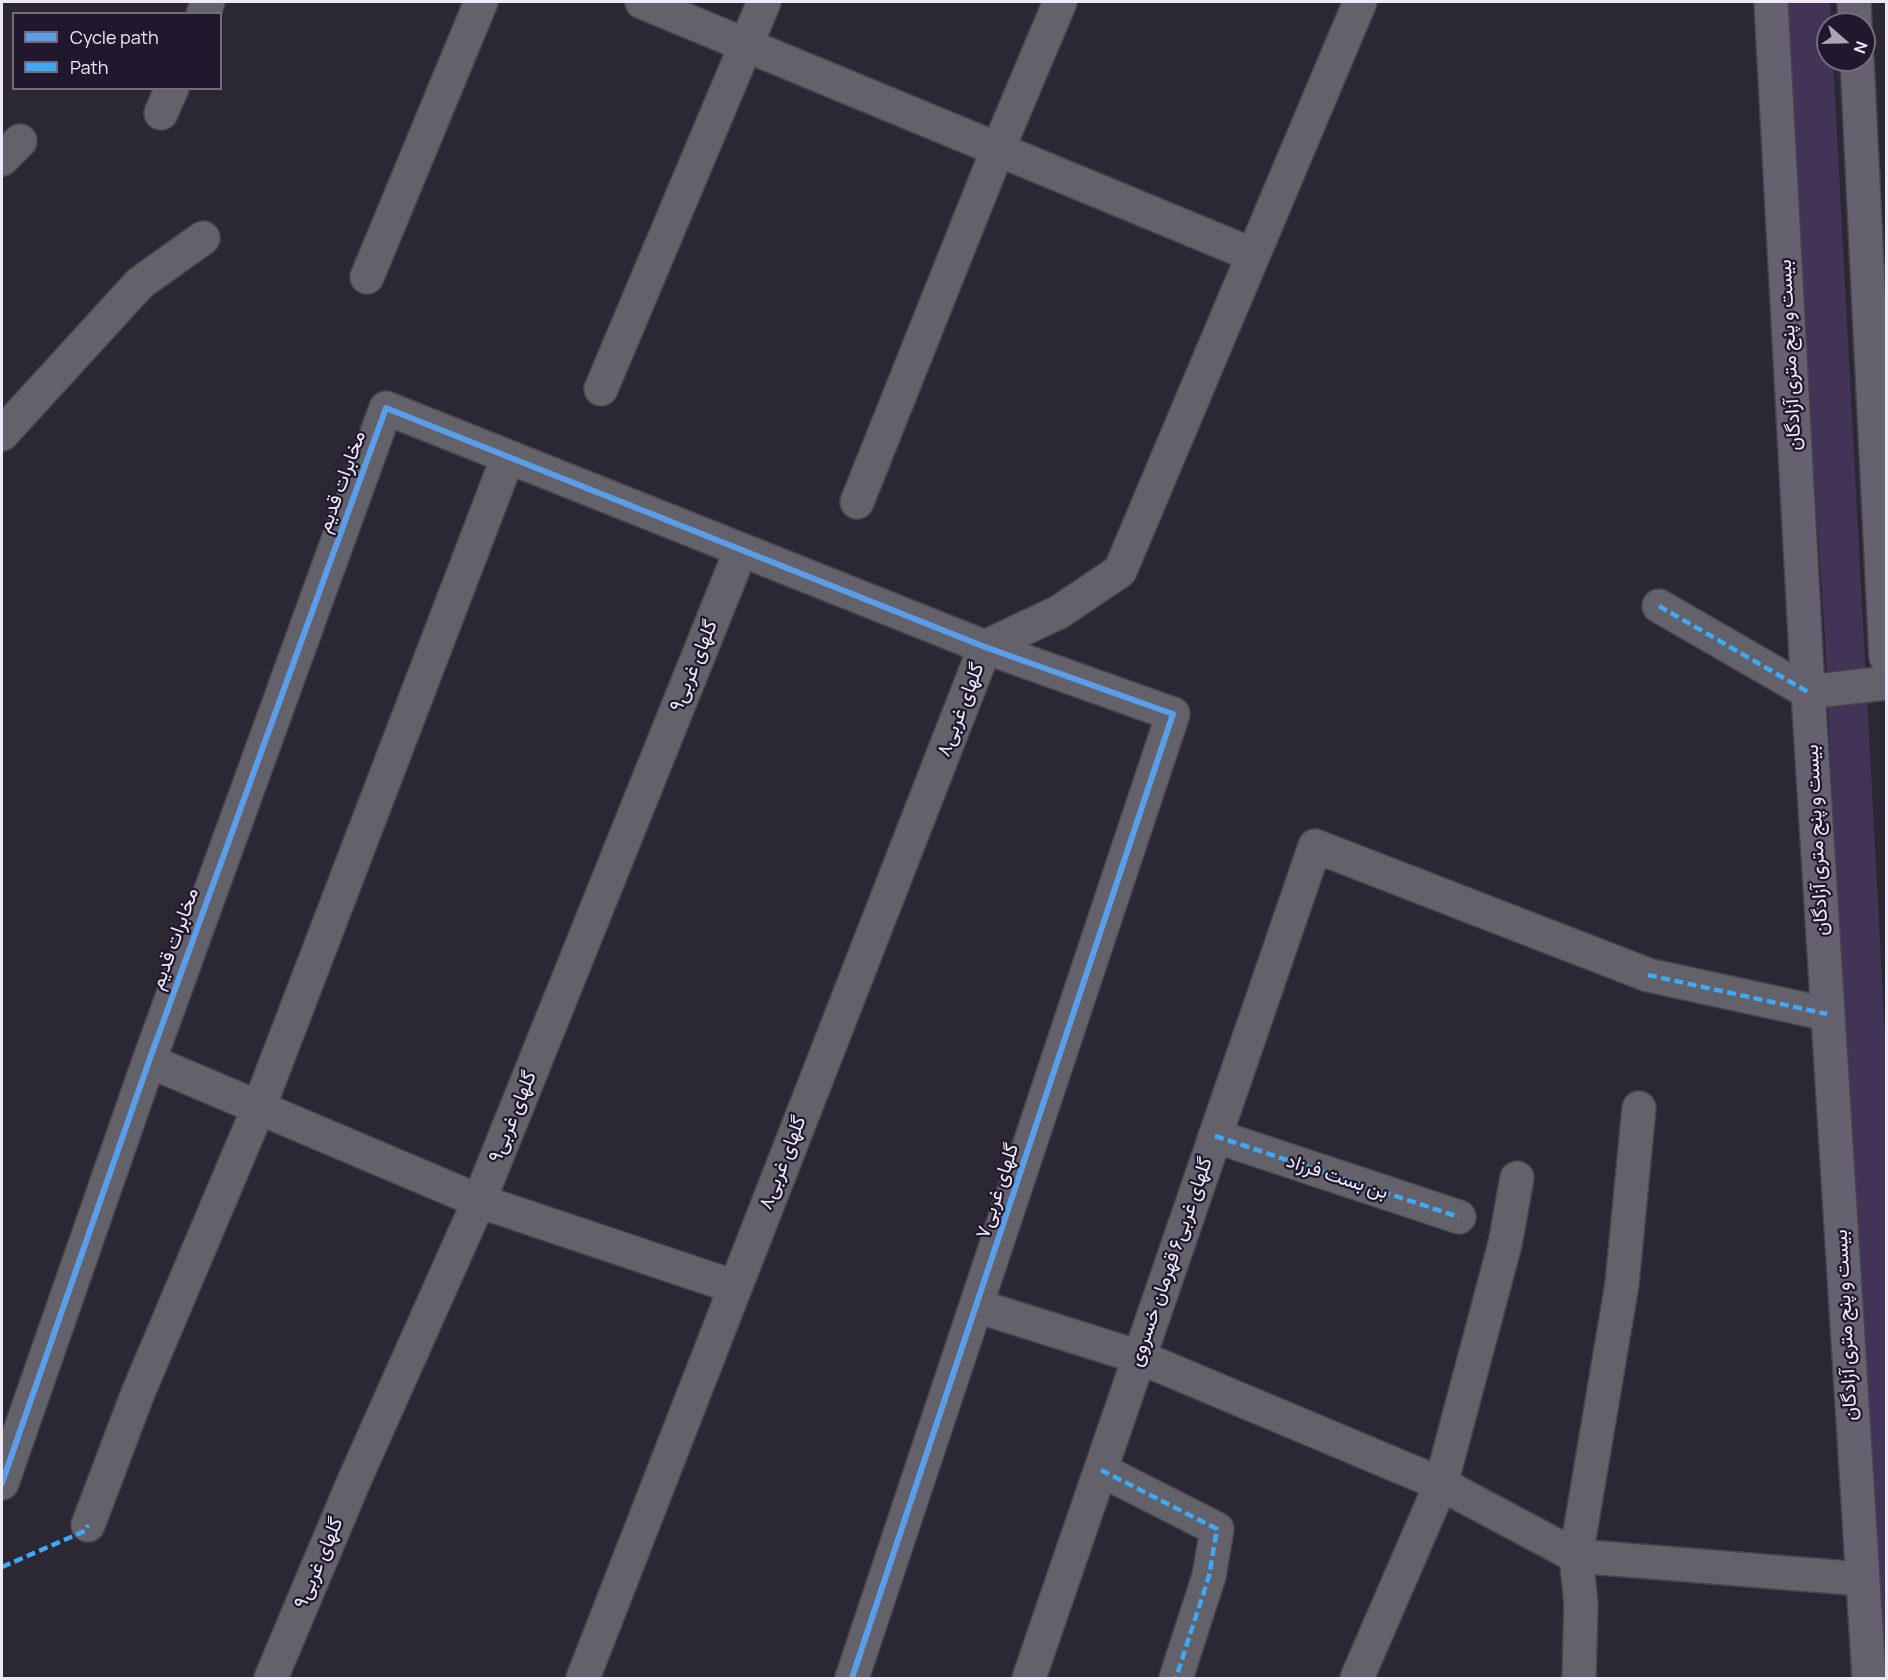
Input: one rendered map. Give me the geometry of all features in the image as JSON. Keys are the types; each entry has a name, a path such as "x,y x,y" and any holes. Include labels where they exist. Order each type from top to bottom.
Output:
{"main road":[{"name":"بیست و پنج متری آزادگان","path":"1772,2 1808,692 1869,1678"},
{"path":"1858,72 1887,657"}],"street":[{"path":"367,277 481,2"},
{"path":"642,2 1253,255"},
{"path":"601,389 764,2"},
{"path":"857,502 998,149 1060,2"},
{"path":"88,1525 138,1393 259,1107 508,457 986,647 1059,612 1120,571 1360,2"},
{"path":"2,434 140,283 203,238"},
{"name":"مخابرات قدیم","path":"2,1483 149,1061 386,408 508,457"},
{"name":"گلهای غربی۹","path":"271,1678 354,1481 479,1201 741,550"},
{"path":"1659,606 1808,692 1887,683"},
{"name":"گلهای غربی۷","path":"852,1678 1173,714 986,647"},
{"name":"گلهای غربی۸","path":"583,1678 986,647"},
{"name":"گلهای غربی۶ قهرمان خسروی","path":"1029,1678 1315,846 1648,975 1827,1014"},
{"path":"149,1061 479,1201 735,1287"},
{"path":"1579,1678 1581,1604 1576,1556 1622,1284 1639,1108"},
{"name":"بن بست فرزاد","path":"1215,1136 1459,1217"},
{"path":"1357,1678 1441,1484 1505,1244 1517,1178"},
{"path":"977,1306 1139,1357 1441,1484 1576,1556 1862,1579"},
{"path":"1101,1470 1217,1529 1209,1576 1176,1678"}],"shaded area":[{"path":"1785,2 1830,2 1830,12 1816,12 1816,72 1834,72 1886,1054 1886,1678 1884,1678 1842,1020 1825,638"}],"marked path":[{"path":"1659,606 1808,692"},
{"path":"1648,975 1827,1014"},
{"path":"1215,1136 1459,1217"},
{"path":"1101,1470 1217,1529 1209,1576 1176,1678"},
{"path":"2,1567 85,1531 88,1525"}],"cycle path":[{"path":"2,1483 149,1061 386,408 985,647 1173,714 852,1678"}]}
